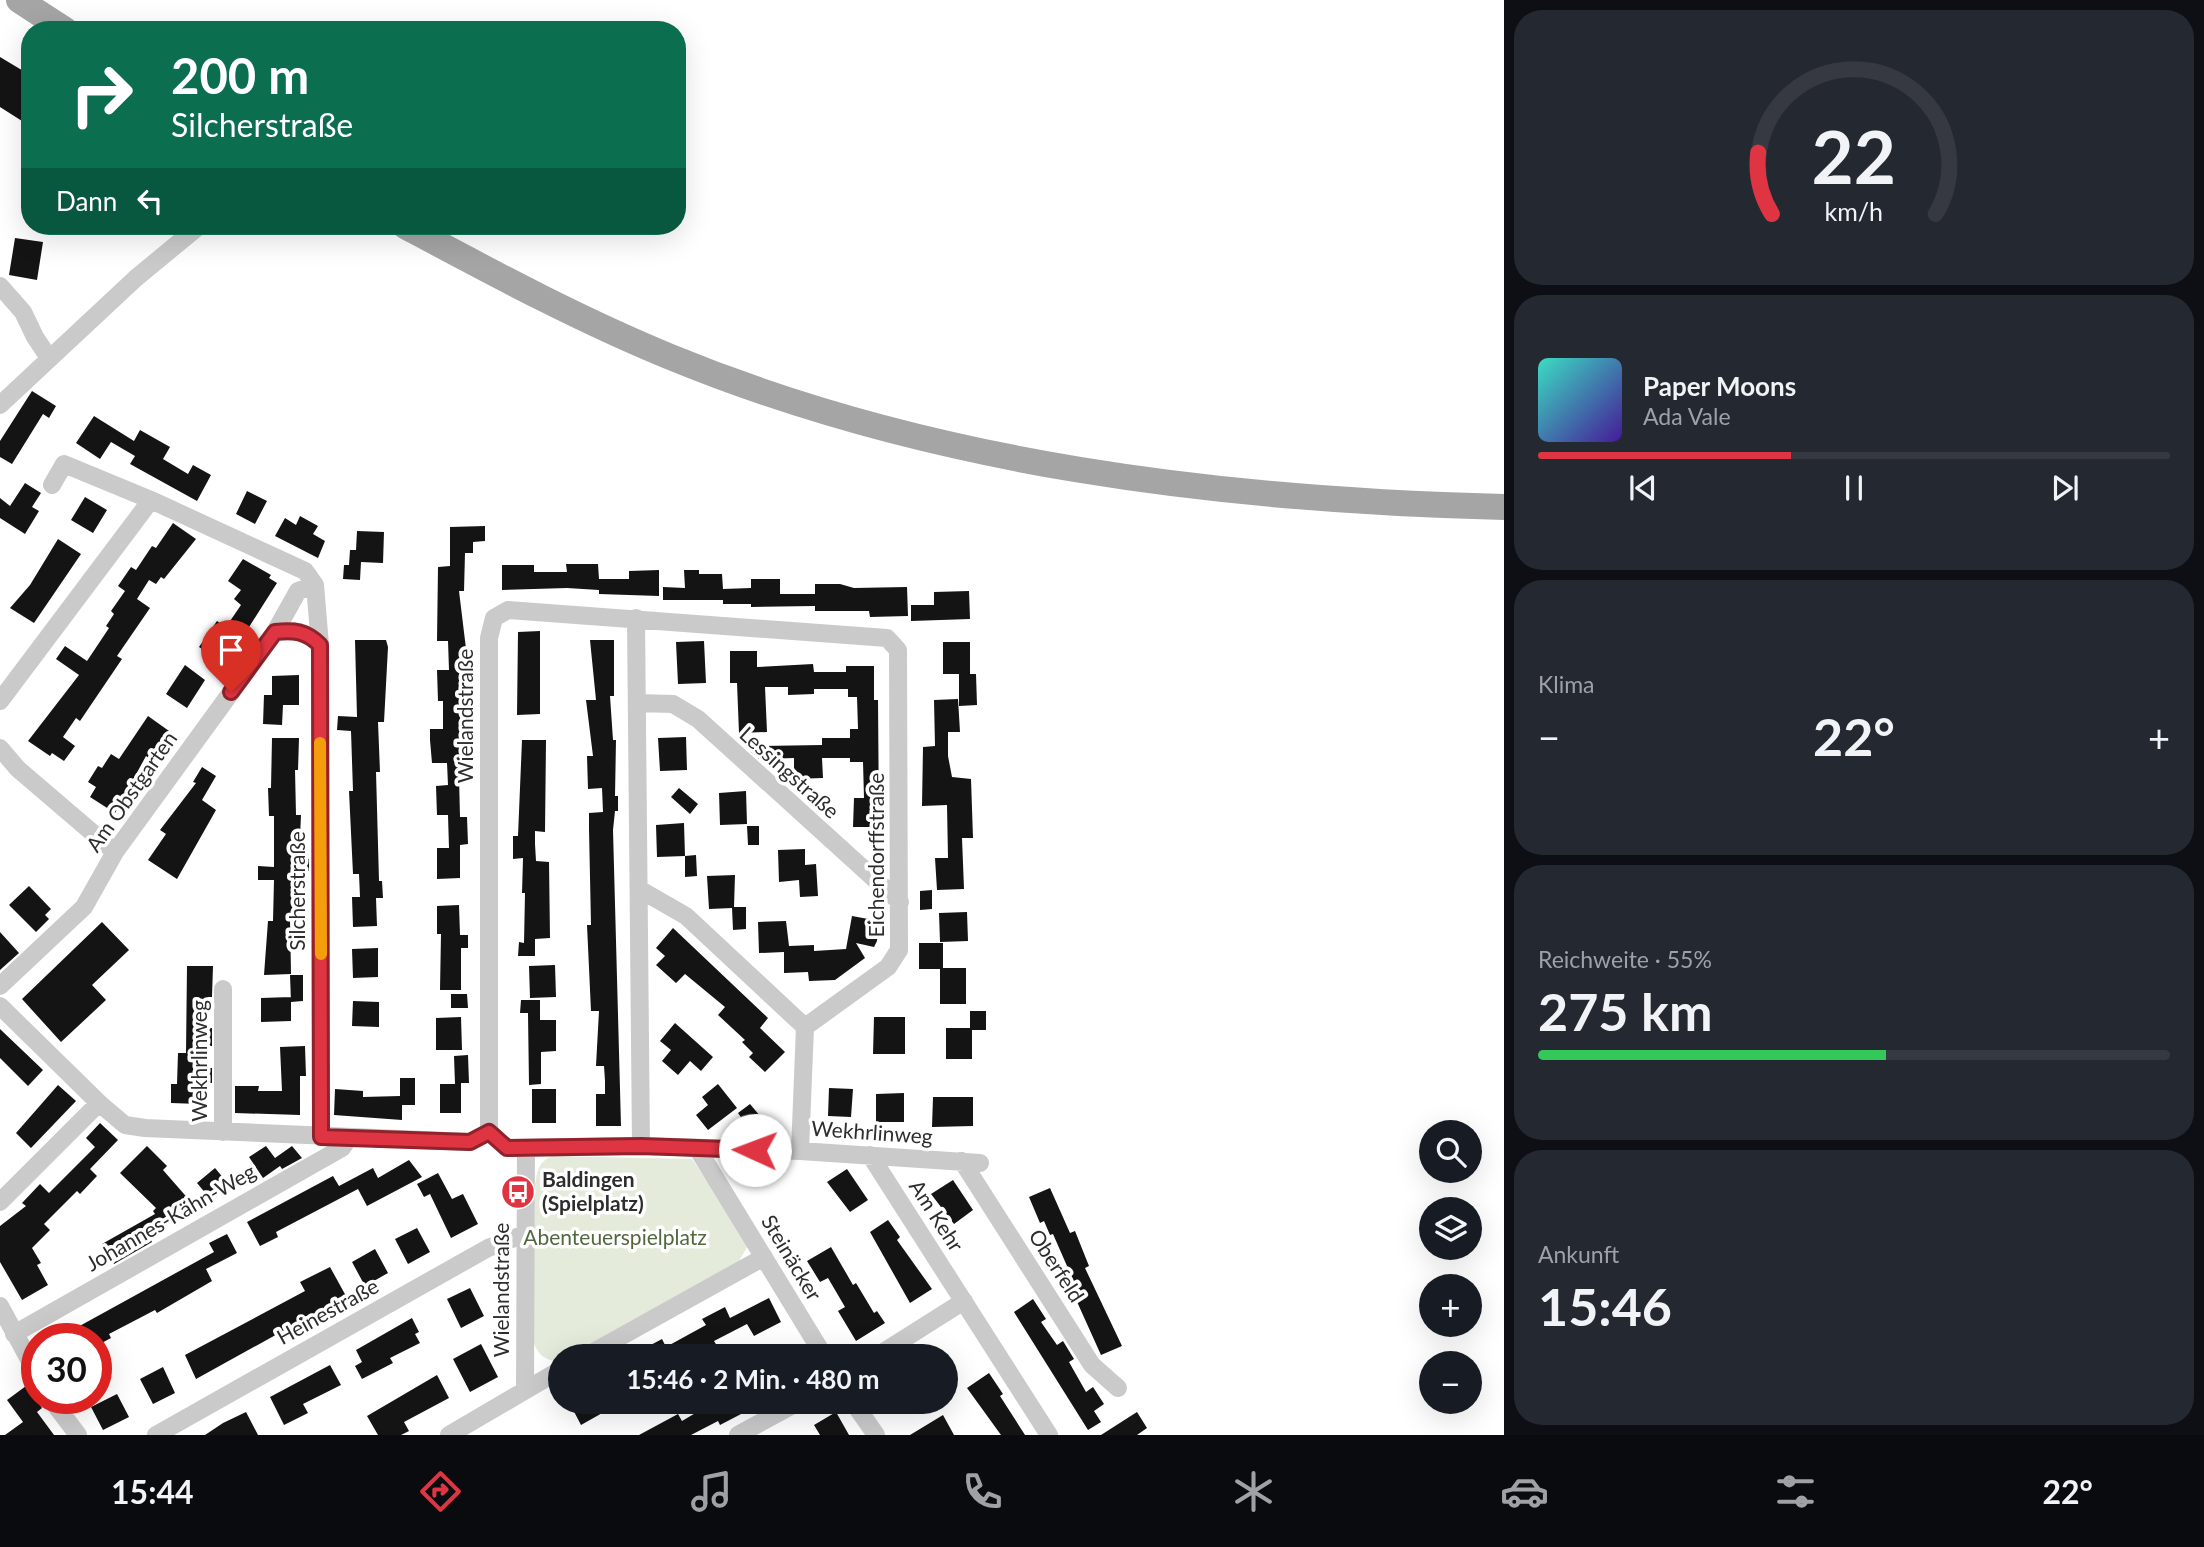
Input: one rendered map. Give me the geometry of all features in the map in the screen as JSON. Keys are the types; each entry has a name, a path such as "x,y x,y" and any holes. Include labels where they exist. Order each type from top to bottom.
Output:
{"main road":[{"path":"19,0 51,21"},
{"path":"422,235 522,287 667,356 820,409 928,439 1118,476 1276,496 1504,507"}],"street":[{"path":"0,405 168,249 187,235"},
{"path":"0,286 23,312 49,358"},
{"path":"52,485 64,464 305,571 315,585"},
{"path":"0,701 150,500"},
{"name":"Am Obstgarten","path":"0,986 85,906 115,852 275,632 298,591 315,585"},
{"name":"Silcherstraße","path":"315,585 320,645 321,1137"},
{"name":"Wielandstraße","path":"489,1132 489,638 494,618 508,610 887,638 898,650 899,682"},
{"path":"636,618 641,1146"},
{"path":"275,632 296,630 312,636 320,645"},
{"name":"Eichendorffstraße","path":"805,1027 888,967 899,950 899,682"},
{"name":"Lessingstraße","path":"637,703 673,704 698,719 900,902"},
{"path":"0,748 4,757 115,852"},
{"path":"639,889 686,916 805,1027 800,1151"},
{"name":"Wekhrlinweg","path":"223,989 223,1132"},
{"name":"Wekhrlinweg","path":"0,1006 125,1125 348,1139 470,1142 489,1132 507,1148 641,1146 800,1151 981,1163"},
{"path":"0,1202 99,1103"},
{"name":"Johannes-Kähn-Weg","path":"13,1334 342,1147 348,1139"},
{"name":"Steinäcker","path":"697,1148 817,1344"},
{"name":"Wielandstraße","path":"525,1390 526,1149"},
{"name":"Am Kehr","path":"870,1155 1049,1435"},
{"name":"Oberfeld","path":"962,1161 1092,1365 1118,1388"},
{"name":"Heinestraße","path":"156,1435 468,1259 525,1234"},
{"path":"607,1344 764,1256"},
{"path":"896,1344 964,1301"},
{"path":"0,1306 21,1347"},
{"path":"449,1435 548,1377"},
{"path":"63,1414 78,1435"},
{"path":"738,1435 776,1414"},
{"path":"861,1414 876,1435"}],"green space":[{"name":"Abenteuerspielplatz","path":"547,1158 692,1159 749,1244 739,1261 590,1344 548,1344 548,1359 539,1353 533,1341 535,1186 541,1164"}],"building":[{"path":"0,57 21,70 21,120 0,107"},
{"path":"15,238 43,242 37,280 9,275"},
{"path":"32,391 56,406 49,418 43,414 12,464 0,457 0,441"},
{"path":"94,416 134,441 140,430 170,447 163,459 188,474 193,465 211,475 197,501 130,464 135,456 111,442 100,459 76,443"},
{"path":"25,483 41,493 32,507 39,511 25,534 0,518 0,498 10,506"},
{"path":"247,491 267,501 255,524 236,514"},
{"path":"85,497 107,510 93,533 71,520"},
{"path":"300,516 318,526 313,534 325,541 318,558 275,536 285,518 296,525"},
{"path":"173,523 196,539 164,579 161,577 156,584 149,580 137,599 150,608 117,656 122,659 80,721 76,718 63,737 75,746 64,761 52,753 50,756 28,741 79,675 56,659 65,646 87,661 109,628 106,626 114,614 111,611 125,591 118,586 131,567 136,570 152,546 156,548"},
{"path":"485,526 485,541 473,542 473,553 465,553 464,591 459,591 467,657 460,657 461,762 467,762 467,777 459,777 460,817 467,817 468,844 460,845 460,878 437,879 437,848 449,848 448,815 437,815 436,786 448,785 447,763 432,763 430,740 430,729 443,729 443,701 438,701 437,670 449,670 448,641 437,641 438,567 450,566 450,527"},
{"path":"357,531 384,532 383,563 361,562 360,580 343,579 344,565 349,565 350,550 356,550"},
{"path":"58,539 81,554 34,623 10,608 30,585"},
{"path":"243,559 271,575 269,578 277,583 242,638 236,645 233,642 220,661 199,647 217,621 226,627 241,605 234,599 241,590 228,581"},
{"path":"566,564 598,564 599,579 629,579 629,571 659,570 659,596 599,594 599,590 567,588 502,590 502,565 534,565 534,572 567,572"},
{"path":"684,570 699,570 699,574 722,574 723,589 751,588 751,579 780,579 780,594 815,594 815,584 840,584 854,588 907,587 908,616 870,617 869,611 815,611 815,606 751,607 751,604 723,604 723,600 663,600 663,587 685,588"},
{"path":"969,591 970,619 911,621 911,605 934,605 934,592"},
{"path":"540,631 540,714 517,715 518,632"},
{"path":"355,640 386,640 388,647 384,722 378,722 380,772 376,772 379,881 382,881 383,898 376,898 377,926 353,927 352,897 360,897 359,874 353,874 349,791 353,791 351,731 337,730 338,716 357,717"},
{"path":"590,640 614,640 614,696 610,696 613,740 616,740 615,796 618,796 618,811 615,811 613,830 621,1126 596,1126 596,1094 605,1094 605,1081 604,1066 596,1066 599,1011 591,1011 587,925 591,925 589,813 603,812 602,788 588,789 587,756 593,756 586,700 596,700"},
{"path":"704,641 706,683 678,684 676,642"},
{"path":"943,642 970,642 970,674 976,674 977,705 959,706 959,674 943,674"},
{"path":"730,651 757,651 757,667 813,664 814,672 846,672 846,666 874,666 874,700 878,700 879,827 853,827 854,798 864,798 863,762 850,762 850,758 822,758 823,778 794,779 794,758 759,759 748,749 760,746 822,745 822,738 850,738 850,729 858,729 857,697 848,697 848,689 814,689 814,694 788,695 788,687 765,687 767,732 739,733 737,683 730,683"},
{"path":"185,665 205,680 187,708 166,694"},
{"path":"299,675 299,705 283,705 282,725 263,724 264,695 272,695 272,676"},
{"path":"958,699 960,732 948,732 948,756 952,777 971,779 973,838 962,838 964,889 937,890 935,858 948,858 947,805 922,806 923,747 935,746 934,700"},
{"path":"148,716 169,731 150,759 146,756 115,813 90,797 96,787 88,782 98,766 102,768 111,754 119,759"},
{"path":"686,737 687,770 660,771 658,738"},
{"path":"272,738 299,738 298,770 295,770 296,815 301,815 299,859 309,859 309,871 300,871 299,916 290,916 291,974 264,975 268,921 273,921 274,880 258,880 258,866 274,867 274,816 269,816 268,788 271,788"},
{"path":"522,740 546,740 545,832 535,831 535,844 536,861 549,862 550,938 535,939 535,956 518,956 519,942 524,943 525,893 522,893 523,858 513,859 513,836 518,836"},
{"path":"202,767 216,776 202,800 216,810 177,879 148,860 166,834 160,830 196,783 193,782"},
{"path":"679,788 698,804 690,814 671,797"},
{"path":"746,791 747,824 720,825 719,793"},
{"path":"684,823 685,856 657,857 656,825"},
{"path":"747,826 759,826 759,845 748,845"},
{"path":"805,849 805,865 816,864 818,896 800,897 799,880 779,882 778,850"},
{"path":"696,855 697,876 685,877 685,856"},
{"path":"735,875 734,907 746,907 746,929 733,930 732,908 709,909 707,876"},
{"path":"29,886 51,909 45,915 49,919 36,932 9,905"},
{"path":"932,890 932,909 920,910 920,891"},
{"path":"459,905 460,935 468,935 468,948 461,948 461,990 440,990 441,934 437,934 437,906"},
{"path":"967,912 968,941 940,942 939,913"},
{"path":"852,916 879,921 877,941 874,947 856,943 865,958 835,980 809,981 808,972 784,973 784,952 759,953 758,922 786,921 789,946 814,945 814,951 846,949"},
{"path":"102,922 129,950 92,985 106,1000 61,1042 22,999"},
{"path":"673,928 768,1018 760,1028 785,1052 765,1072 749,1057 753,1053 742,1042 745,1040 718,1015 725,1007 685,974 676,983 656,965 665,956 656,948"},
{"path":"0,932 19,953 0,970"},
{"path":"919,943 943,943 943,968 966,968 966,1004 940,1004 940,969 919,969"},
{"path":"378,948 378,977 353,978 352,949"},
{"path":"555,965 556,997 530,998 529,966"},
{"path":"187,966 213,966 207,1028 212,1028 212,1046 201,1046 200,1068 212,1068 212,1083 200,1082 199,1104 171,1103 171,1084 177,1084 178,1053 186,1053"},
{"path":"290,975 303,975 303,1001 291,1002"},
{"path":"451,994 467,994 468,1008 451,1008"},
{"path":"291,997 291,1021 261,1022 261,998"},
{"path":"521,1000 540,1000 540,1020 556,1020 556,1051 541,1052 541,1084 529,1085 528,1013 520,1013"},
{"path":"353,1001 379,1002 379,1027 352,1026"},
{"path":"970,1011 986,1011 986,1030 972,1030 972,1059 946,1059 946,1028 970,1028"},
{"path":"461,1017 462,1050 436,1050 436,1018"},
{"path":"874,1017 905,1017 905,1054 873,1054"},
{"path":"675,1023 713,1057 701,1071 690,1061 678,1075 662,1061 671,1050 660,1041"},
{"path":"0,1029 43,1070 28,1086 0,1058"},
{"path":"305,1046 306,1076 300,1076 300,1115 235,1113 235,1086 259,1086 258,1091 282,1091 280,1047"},
{"path":"468,1055 469,1083 461,1083 461,1113 440,1113 440,1084 455,1084 454,1056"},
{"path":"400,1078 415,1078 415,1105 402,1105 402,1120 334,1115 335,1089 363,1091 363,1097 400,1096"},
{"path":"718,1084 737,1108 708,1130 696,1115 708,1105 702,1097"},
{"path":"58,1085 76,1101 31,1148 16,1133"},
{"path":"829,1088 853,1089 851,1117 828,1116"},
{"path":"532,1089 556,1089 556,1123 532,1123"},
{"path":"904,1093 904,1122 876,1122 876,1094"},
{"path":"933,1097 973,1097 973,1126 932,1127"},
{"path":"750,1104 760,1116 747,1126 738,1113"},
{"path":"100,1123 118,1140 90,1169 97,1176 80,1194 77,1191 44,1224 50,1230 32,1248 41,1263 37,1265 48,1285 22,1300 0,1262 0,1226 26,1206 22,1203 40,1184 49,1193 95,1147 86,1138"},
{"path":"147,1146 167,1166 163,1170 191,1202 150,1238 152,1242 114,1264 102,1244 155,1214 153,1211 156,1208 120,1173"},
{"path":"266,1146 275,1158 292,1146 302,1158 282,1169 280,1166 263,1178 249,1157"},
{"path":"409,1160 422,1177 367,1206 358,1189 276,1232 278,1237 260,1246 247,1222 333,1176 339,1186 373,1168 378,1178"},
{"path":"215,1168 230,1186 212,1201 197,1183"},
{"path":"847,1169 868,1200 850,1212 827,1182"},
{"path":"438,1173 452,1199 463,1194 478,1224 451,1238 430,1194 424,1197 417,1184"},
{"path":"953,1180 973,1210 954,1224 931,1194"},
{"path":"1050,1188 1070,1233 1075,1231 1089,1266 1085,1268 1122,1346 1101,1355 1069,1284 1074,1282 1053,1234 1050,1235 1044,1221 1040,1223 1029,1197"},
{"path":"888,1220 900,1237 897,1240 932,1289 910,1303 870,1232"},
{"path":"417,1228 430,1252 408,1264 395,1239"},
{"path":"227,1234 237,1253 206,1269 212,1281 157,1313 155,1310 112,1332 112,1323 85,1323 214,1252 209,1243"},
{"path":"831,1247 853,1285 856,1283 874,1313 877,1311 885,1323 856,1341 838,1311 845,1307 828,1278 820,1282 807,1261"},
{"path":"375,1249 388,1273 365,1286 352,1262"},
{"path":"330,1267 346,1296 196,1379 185,1355 305,1291 300,1282"},
{"path":"470,1288 484,1316 461,1328 447,1299"},
{"path":"769,1298 781,1322 754,1336 747,1324 714,1341 716,1344 671,1344 706,1325 702,1319 725,1307 730,1318"},
{"path":"1033,1299 1046,1319 1041,1322 1057,1345 1063,1341 1074,1359 1069,1362 1086,1392 1093,1387 1104,1404 1094,1411 1101,1422 1088,1430 1014,1312"},
{"path":"412,1318 419,1332 415,1334 420,1343 390,1358 393,1363 362,1379 355,1366 362,1362 356,1350"},
{"path":"481,1344 498,1377 470,1392 453,1359"},
{"path":"330,1365 341,1385 303,1404 308,1413 284,1425 270,1397"},
{"path":"163,1367 175,1393 153,1404 140,1379"},
{"path":"989,1373 1025,1435 1001,1435 967,1388"},
{"path":"437,1375 449,1398 404,1422 409,1431 401,1435 378,1435 367,1416"},
{"path":"21,1390 21,1414 38,1414 54,1435 5,1435 23,1422 7,1400"},
{"path":"117,1394 129,1417 103,1430 95,1414 112,1414 112,1396"},
{"path":"246,1412 258,1435 205,1435 223,1423"},
{"path":"1137,1412 1147,1428 1137,1435 1101,1435"},
{"path":"575,1414 600,1414 581,1425"},
{"path":"678,1414 682,1421 694,1414 741,1414 720,1425 718,1421 691,1435 639,1435"},
{"path":"837,1414 849,1435 820,1435 814,1425"},
{"path":"943,1415 954,1435 910,1435"}],"slow traffic":[{"path":"320,743 321,954"}],"place":[{"name":"Baldingen (Spielplatz)","path":"518,1192"}],"route":[{"path":"231,692 275,632 296,630 312,636 320,645 321,1137 470,1142 489,1132 507,1148 641,1146 755,1150"}]}
